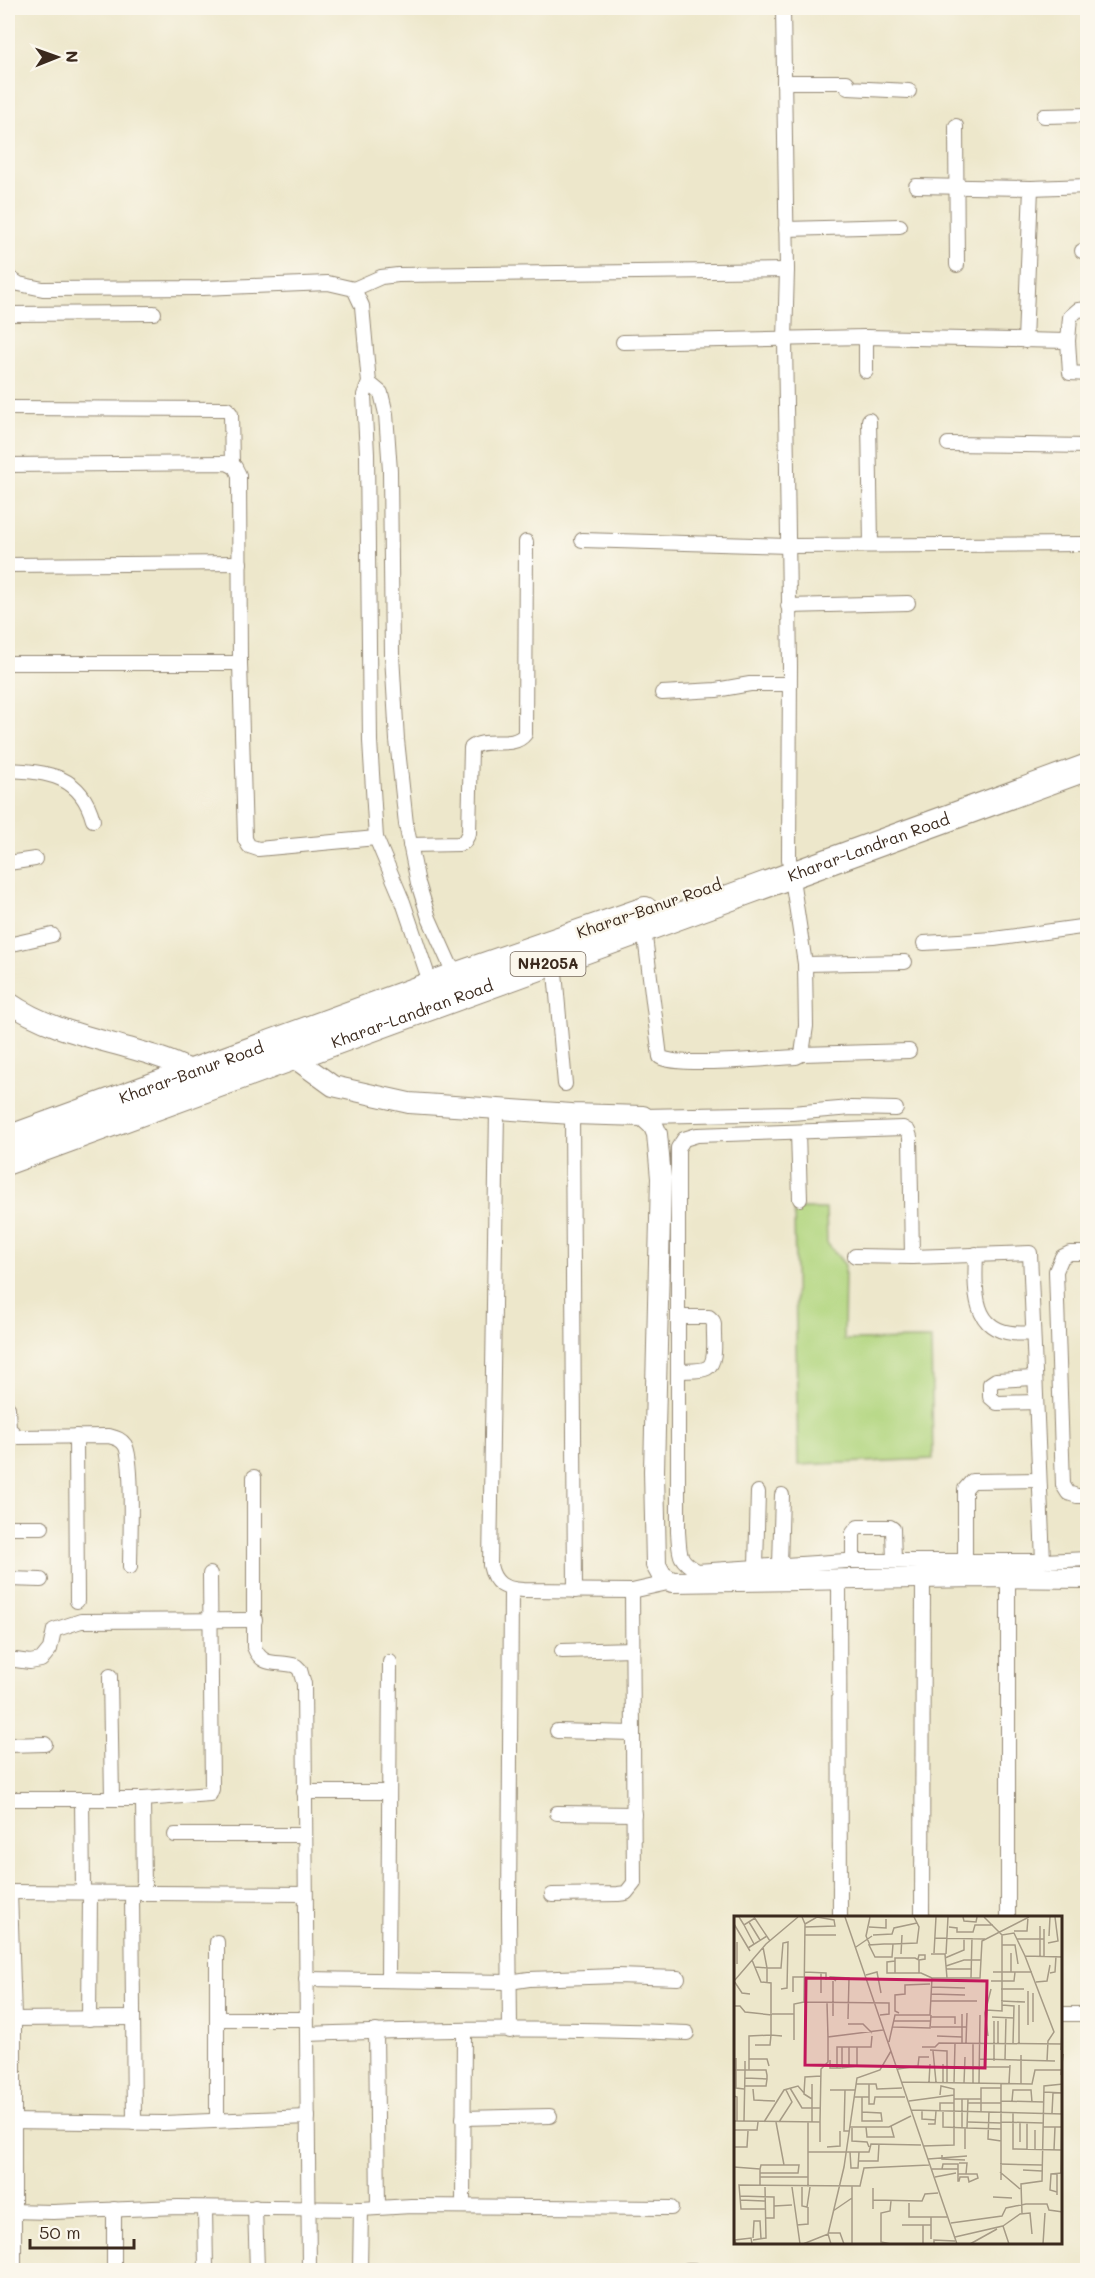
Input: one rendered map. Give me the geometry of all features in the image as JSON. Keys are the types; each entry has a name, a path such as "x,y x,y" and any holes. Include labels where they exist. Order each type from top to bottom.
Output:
{"highway":[{"name":"Kharar-Banur Road","path":"8,1139 197,1082 418,997 455,976 790,867 1088,750"},
{"name":"Kharar-Landran Road","path":"8,1161 197,1082 294,1057 418,997 554,961 644,929 790,867 1088,767"}],"street":[{"path":"783,8 787,270 785,340 790,867 805,964 807,1003 802,1054"},
{"path":"784,82 848,82 849,88 909,91"},
{"path":"1044,116 1088,115"},
{"path":"956,126 957,265"},
{"path":"916,186 1031,188 1088,186"},
{"path":"1025,341 1031,188"},
{"path":"786,228 900,226"},
{"path":"8,277 19,284 43,289 203,288 328,283 354,289 374,279 398,275 787,270"},
{"path":"354,289 362,306 369,383 364,395 364,423 367,454 370,741 376,838 403,902 418,997"},
{"path":"1088,309 1078,310 1070,317 1068,341 1070,373 1088,374"},
{"path":"8,314 154,313"},
{"path":"866,337 866,371"},
{"path":"623,342 866,337 1068,341"},
{"path":"369,383 381,393 386,414 390,471 392,655 397,740 410,846 429,918 455,976"},
{"path":"8,408 227,408 231,414 232,465 239,475 240,663 245,839 249,846 258,849 376,838"},
{"path":"869,420 871,545"},
{"path":"948,444 1088,446"},
{"path":"8,465 227,463 232,465"},
{"path":"582,540 788,546 1088,544"},
{"path":"410,846 464,842 469,832 471,748 477,743 519,740 525,734 526,542"},
{"path":"8,565 240,563"},
{"path":"788,606 908,603"},
{"path":"8,663 240,663"},
{"path":"662,693 716,690 750,684 789,684"},
{"path":"8,770 37,771 67,782 84,796 93,820"},
{"path":"8,863 35,859"},
{"path":"924,943 994,939 1088,926"},
{"path":"644,929 660,1057 671,1061 724,1061 796,1057 802,1054 909,1050"},
{"path":"8,945 52,935"},
{"path":"554,961 565,1084"},
{"path":"805,964 905,962"},
{"path":"8,1002 23,1013 78,1035 150,1053 197,1082"},
{"path":"294,1057 333,1086 409,1103 497,1110 643,1116 792,1113 851,1108 896,1109"},
{"path":"497,1110 490,1564 496,1581 511,1590 632,1591 672,1582 1065,1576 1088,1578"},
{"path":"572,1114 575,1591"},
{"path":"643,1116 653,1125 660,1147 654,1471 656,1565 662,1576 672,1582"},
{"path":"912,1257 910,1137 908,1131 903,1128 697,1135 684,1139 678,1148 678,1532 680,1553 684,1563 697,1571 853,1561 1043,1562 1088,1559"},
{"path":"798,1132 800,1199"},
{"path":"855,1256 912,1257 1030,1253 1043,1562"},
{"path":"1088,1253 1062,1257 1056,1271 1063,1485 1068,1493 1088,1496"},
{"path":"975,1254 975,1297 981,1313 991,1326 1002,1332 1016,1335 1032,1333"},
{"path":"678,1317 709,1317 714,1325 713,1360 710,1366 706,1369 678,1371"},
{"path":"1034,1378 996,1380 990,1384 990,1397 996,1403 1036,1402"},
{"path":"8,1408 10,1435 22,1438 76,1436 118,1438 128,1452 130,1567"},
{"path":"76,1436 77,1601"},
{"path":"254,1478 254,1647 258,1657 265,1661 296,1666 302,1676 305,1719 309,2271"},
{"path":"965,1561 965,1489 968,1484 972,1481 1039,1480"},
{"path":"756,1566 758,1492"},
{"path":"780,1565 782,1495"},
{"path":"853,1561 855,1529 887,1526 893,1528 894,1562"},
{"path":"8,1527 42,1527"},
{"path":"8,1799 143,1799 210,1794 212,1789 210,1574"},
{"path":"922,1916 923,1578"},
{"path":"1008,1578 1008,1916"},
{"path":"8,1579 41,1580"},
{"path":"839,1580 840,1916"},
{"path":"510,2031 508,1982 511,1590"},
{"path":"552,1895 626,1893 634,1883 632,1591"},
{"path":"8,1659 30,1662 41,1660 50,1649 51,1635 54,1630 81,1621 255,1620"},
{"path":"562,1651 633,1649"},
{"path":"388,1980 390,1662"},
{"path":"110,1676 112,1799"},
{"path":"557,1731 633,1733"},
{"path":"8,1745 45,1744"},
{"path":"304,1792 389,1792"},
{"path":"82,1799 89,2019"},
{"path":"134,2123 132,2018 143,1799"},
{"path":"557,1813 634,1814"},
{"path":"175,1835 305,1835"},
{"path":"14,2271 11,2211 9,1892 305,1894"},
{"path":"217,1942 217,2119"},
{"path":"306,1979 508,1982 529,1979 617,1976 678,1978"},
{"path":"1062,2014 1088,2014"},
{"path":"11,2019 132,2018"},
{"path":"217,2019 306,2019"},
{"path":"307,2034 376,2031 687,2033"},
{"path":"376,2031 378,2207"},
{"path":"463,2206 464,2031"},
{"path":"463,2118 550,2116"},
{"path":"10,2121 134,2123 308,2117"},
{"path":"11,2211 255,2207 308,2210 463,2206 671,2208"},
{"path":"255,2207 257,2271"},
{"path":"205,2208 206,2271"},
{"path":"114,2209 114,2271"},
{"path":"360,2271 361,2209"},
{"path":"688,2271 693,2271"}],"green space":[{"path":"794,1209 826,1209 827,1243 845,1265 844,1340 931,1339 933,1459 798,1465"}]}
